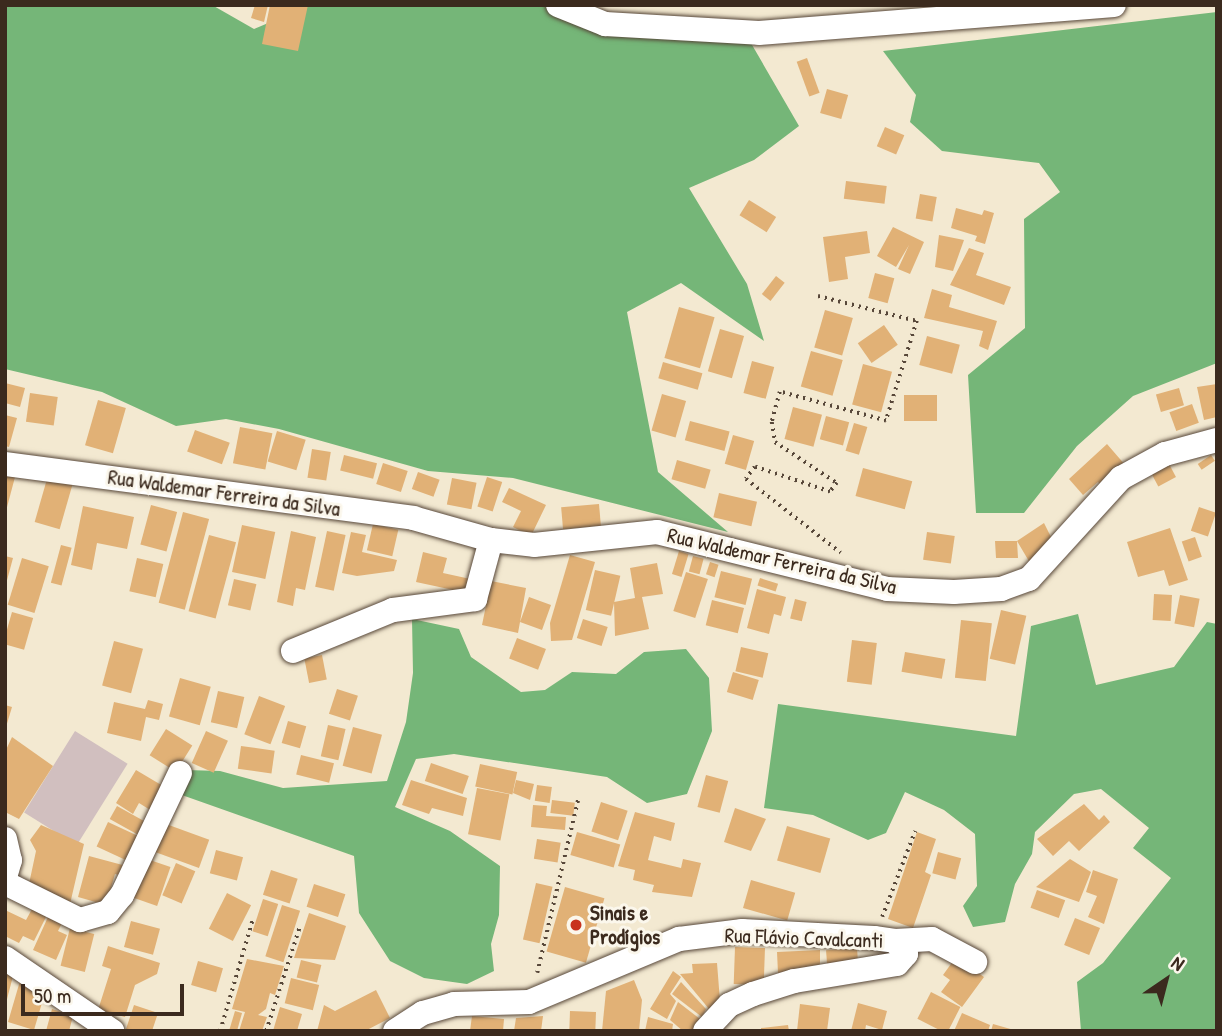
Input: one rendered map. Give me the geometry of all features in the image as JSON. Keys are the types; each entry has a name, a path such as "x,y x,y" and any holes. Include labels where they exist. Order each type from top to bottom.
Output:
{"street":[{"path":"558,5 605,24 759,33 1114,5"},
{"name":"Rua Waldemar Ferreira da Silva","path":"5,464 413,518 491,540 534,545 657,531 887,589 1001,589 1029,579 1121,478 1165,454 1217,440"},
{"path":"293,650 393,610 475,599 491,540"},
{"path":"5,883 80,920 108,912 122,895 180,773"},
{"path":"5,839 10,860 5,877"},
{"name":"Rua Flávio Cavalcanti","path":"529,1002 679,939 742,931 884,940 906,954 897,964 794,981 753,994 729,1005 705,1031"},
{"path":"884,940 932,939 975,962"},
{"path":"5,958 112,1031"},
{"path":"395,1031 423,1013 454,1004 529,1002"}],"path":[{"path":"818,296 917,321 886,421 780,392 772,422 775,442 836,483 830,492 755,467 746,479 848,558"},
{"path":"529,1002 579,800"},
{"path":"884,940 915,831"},
{"path":"220,1031 253,918"},
{"path":"265,1031 300,926"}],"shaded area":[{"path":"75,731 128,764 77,845 24,812"}],"green space":[{"path":"5,5 212,5 254,29 311,5 562,5 748,38 799,126 754,160 689,188 747,284 764,341 681,283 627,312 658,472 728,532 513,478 428,471 279,429 226,419 176,426 102,392 5,369"},
{"path":"1217,12 1217,363 1133,396 1077,446 1024,513 976,513 968,375 1025,328 1024,219 1060,192 1039,163 942,151 910,122 916,95 883,51"},
{"path":"1078,614 1096,685 1174,667 1207,622 1217,624 1217,1031 1081,1031 1077,982 1103,963 1171,878 1133,848 1149,828 1101,789 1074,794 1035,832 1032,854 1015,884 1005,922 973,927 963,906 977,886 975,834 944,810 905,792 886,833 868,840 813,815 764,808 778,704 1016,736 1031,626"},
{"path":"412,619 459,629 471,657 521,692 545,690 572,672 616,674 644,652 686,649 709,678 712,731 687,794 647,803 607,777 454,754 416,759 395,807 450,831 500,866 499,915 491,944 494,971 467,984 424,978 390,961 359,913 354,856 179,794 186,770 220,771 283,788 387,781 406,722 413,673"}],"building":[{"path":"255,5 268,5 264,22 251,18"},
{"path":"270,5 308,5 298,51 262,44"},
{"path":"807,58 820,93 809,97 797,62"},
{"path":"827,89 848,95 841,119 820,113"},
{"path":"885,127 904,135 896,155 877,146"},
{"path":"846,181 887,186 885,204 844,199"},
{"path":"920,194 937,197 932,222 916,219"},
{"path":"749,200 776,217 767,232 739,215"},
{"path":"956,208 982,215 984,210 994,213 985,244 975,241 977,236 951,228"},
{"path":"893,227 924,242 910,274 898,269 909,245 896,267 877,256"},
{"path":"867,231 870,253 845,257 848,279 829,282 823,237"},
{"path":"939,235 964,240 953,271 935,267"},
{"path":"969,248 984,253 976,275 1011,287 1004,305 950,285"},
{"path":"875,273 894,278 888,303 868,298"},
{"path":"776,276 785,283 771,301 762,294"},
{"path":"932,289 952,295 949,307 997,321 988,350 979,346 983,331 924,318"},
{"path":"679,307 715,317 700,368 664,358"},
{"path":"825,310 853,318 842,355 814,347"},
{"path":"884,325 898,345 872,363 858,343"},
{"path":"720,329 744,336 732,378 708,371"},
{"path":"927,336 960,345 952,374 919,365"},
{"path":"811,351 843,360 833,396 801,387"},
{"path":"752,361 774,367 766,399 743,393"},
{"path":"663,362 702,373 698,390 658,378"},
{"path":"863,364 892,372 881,412 852,405"},
{"path":"5,383 25,388 20,407 5,403"},
{"path":"1217,384 1217,417 1204,420 1197,387"},
{"path":"1179,388 1184,405 1161,412 1156,395"},
{"path":"30,393 58,397 54,426 26,422"},
{"path":"662,394 686,401 676,437 652,431"},
{"path":"904,395 937,395 937,421 904,421"},
{"path":"98,400 126,408 113,453 85,445"},
{"path":"1192,404 1199,423 1176,431 1169,412"},
{"path":"793,407 822,415 813,447 784,439"},
{"path":"5,415 17,418 9,447 5,446"},
{"path":"826,416 849,422 843,445 820,439"},
{"path":"690,421 730,432 724,451 685,440"},
{"path":"854,423 867,427 859,455 846,451"},
{"path":"240,427 272,433 265,470 233,463"},
{"path":"195,430 230,443 222,464 187,452"},
{"path":"277,431 306,440 296,470 268,462"},
{"path":"733,435 754,441 746,470 725,464"},
{"path":"1107,444 1126,466 1103,487 1098,482 1083,495 1069,479"},
{"path":"312,449 331,452 326,481 307,478"},
{"path":"344,455 377,463 373,479 340,471"},
{"path":"1211,455 1215,461 1202,470 1198,464"},
{"path":"677,460 711,470 705,489 671,479"},
{"path":"1168,462 1176,477 1158,486 1150,471"},
{"path":"383,463 408,471 401,492 376,484"},
{"path":"863,468 912,481 905,509 855,496"},
{"path":"49,472 74,479 60,529 35,522"},
{"path":"418,472 440,480 433,497 412,489"},
{"path":"5,474 15,477 6,511 5,511"},
{"path":"487,477 502,482 493,511 477,506"},
{"path":"452,478 477,483 471,509 447,505"},
{"path":"509,488 546,505 531,536 513,527 521,511 502,502"},
{"path":"719,493 757,502 751,526 713,517"},
{"path":"599,504 601,526 563,529 561,507"},
{"path":"151,505 177,512 166,552 140,545"},
{"path":"83,506 134,517 127,549 97,543 92,570 71,565"},
{"path":"1199,507 1216,513 1208,536 1191,531"},
{"path":"183,512 209,519 185,610 159,603"},
{"path":"1044,523 1053,541 1030,563 1017,541"},
{"path":"373,524 398,530 392,556 367,550"},
{"path":"242,525 275,532 265,579 232,572"},
{"path":"1170,528 1188,580 1169,586 1164,570 1138,577 1127,542"},
{"path":"291,531 316,537 305,590 296,588 293,606 277,602"},
{"path":"327,531 346,535 334,591 315,587"},
{"path":"351,532 366,535 362,552 397,560 394,571 357,576 342,573"},
{"path":"927,532 955,536 951,564 923,560"},
{"path":"209,535 236,542 216,619 189,611"},
{"path":"1195,537 1202,557 1189,561 1182,542"},
{"path":"995,541 1017,541 1018,558 996,558"},
{"path":"61,545 72,548 62,586 51,583"},
{"path":"679,551 689,554 682,577 672,574"},
{"path":"423,552 447,558 443,573 475,580 472,594 416,582"},
{"path":"570,555 595,562 572,640 551,641 550,623"},
{"path":"5,556 13,558 6,584 5,584"},
{"path":"693,556 704,559 699,574 689,571"},
{"path":"22,558 49,566 34,613 8,605"},
{"path":"137,558 163,564 156,597 129,591"},
{"path":"710,562 719,565 715,577 706,574"},
{"path":"657,563 663,594 642,597 649,629 615,636 614,602 635,598 630,568"},
{"path":"595,570 620,576 611,616 586,610"},
{"path":"721,571 752,579 746,605 714,597"},
{"path":"686,572 708,579 695,618 673,611"},
{"path":"760,578 778,584 776,591 758,586"},
{"path":"234,579 256,584 250,610 228,605"},
{"path":"491,581 526,588 518,633 482,625"},
{"path":"757,589 786,597 781,616 774,614 769,634 747,628"},
{"path":"1154,594 1172,595 1171,621 1153,620"},
{"path":"1180,595 1200,599 1194,627 1174,623"},
{"path":"529,597 551,605 542,630 520,622"},
{"path":"795,599 807,602 802,621 790,618"},
{"path":"712,600 744,608 738,633 706,625"},
{"path":"1001,610 1026,616 1015,665 990,659"},
{"path":"12,612 33,618 24,650 5,644"},
{"path":"583,619 608,627 602,646 577,638"},
{"path":"961,620 992,623 986,681 955,678"},
{"path":"517,638 546,649 538,670 509,659"},
{"path":"852,640 877,643 872,685 847,682"},
{"path":"114,641 143,649 131,693 102,685"},
{"path":"741,647 768,653 763,678 735,671"},
{"path":"905,652 945,659 942,679 902,672"},
{"path":"322,655 327,680 309,683 304,658"},
{"path":"733,672 759,680 753,700 727,692"},
{"path":"180,678 211,687 200,725 169,716"},
{"path":"337,689 358,696 350,721 329,714"},
{"path":"218,691 244,697 237,728 211,722"},
{"path":"259,696 285,706 270,744 244,734"},
{"path":"148,700 163,704 159,720 146,717 141,741 107,733 114,702 145,709"},
{"path":"5,705 12,707 6,727 5,727"},
{"path":"288,721 306,726 300,748 282,743"},
{"path":"328,725 346,729 338,760 321,756"},
{"path":"353,727 382,735 372,773 343,766"},
{"path":"166,729 192,745 176,772 150,755"},
{"path":"206,731 228,741 214,773 192,763"},
{"path":"12,737 53,766 19,819 5,812 5,752"},
{"path":"241,746 275,751 271,774 238,769"},
{"path":"301,755 334,763 329,783 296,774"},
{"path":"431,763 469,776 463,794 425,781"},
{"path":"480,764 517,772 512,794 475,786"},
{"path":"136,770 168,789 155,813 139,803 133,814 116,803"},
{"path":"706,775 728,781 720,813 697,807"},
{"path":"411,780 467,798 463,816 432,808 429,814 402,805"},
{"path":"516,780 534,784 530,800 513,793"},
{"path":"537,785 552,787 550,803 535,801"},
{"path":"477,788 509,794 500,840 468,834"},
{"path":"552,800 575,803 573,816 550,813"},
{"path":"601,802 628,811 618,840 591,831"},
{"path":"1084,804 1099,820 1104,815 1110,822 1079,851 1069,841 1053,856 1037,839"},
{"path":"533,805 547,806 546,816 566,817 565,830 531,827"},
{"path":"117,806 151,825 144,838 110,819"},
{"path":"735,808 766,819 751,851 724,842"},
{"path":"635,812 675,823 671,841 654,836 648,860 681,868 683,859 701,863 692,897 652,892 654,885 633,880 635,870 618,866"},
{"path":"108,822 142,838 131,863 97,846"},
{"path":"166,824 209,840 199,868 156,852"},
{"path":"41,825 84,844 70,904 29,884 36,851 30,840"},
{"path":"787,826 830,838 820,873 777,861"},
{"path":"577,832 620,844 614,867 570,855"},
{"path":"917,832 936,839 925,872 931,875 913,928 888,919"},
{"path":"537,839 561,843 558,863 534,859"},
{"path":"216,850 243,857 237,880 210,873"},
{"path":"938,852 961,858 955,879 932,873"},
{"path":"89,856 130,867 127,877 115,874 106,905 78,897"},
{"path":"144,858 170,867 157,906 131,897"},
{"path":"1070,859 1091,872 1079,902 1036,887"},
{"path":"176,863 195,871 182,903 162,895"},
{"path":"271,870 298,879 290,903 263,895"},
{"path":"1093,870 1118,879 1104,924 1088,917 1097,896 1086,892"},
{"path":"751,880 795,893 787,921 743,908"},
{"path":"536,883 553,887 540,943 523,940"},
{"path":"314,884 345,894 338,917 307,907"},
{"name":"Sinais e Prodígios","path":"565,887 604,898 586,963 547,951"},
{"path":"1037,890 1065,900 1059,918 1031,908"},
{"path":"227,893 251,905 233,941 209,929"},
{"path":"263,899 278,904 268,936 252,931"},
{"path":"282,905 300,911 283,962 265,956"},
{"path":"32,909 46,917 34,941 23,936 19,943 5,936 5,910 26,920"},
{"path":"309,913 346,926 335,960 294,958"},
{"path":"48,917 62,923 58,931 67,935 56,960 33,950"},
{"path":"1075,918 1100,928 1089,955 1064,945"},
{"path":"131,921 160,929 153,955 124,947"},
{"path":"70,928 94,934 85,972 61,966"},
{"path":"108,946 160,963 157,974 135,985 125,1017 98,1010 111,969 102,966"},
{"path":"735,947 765,948 764,985 734,984"},
{"path":"857,948 858,962 827,964 826,950"},
{"path":"820,950 820,966 778,973 777,952"},
{"path":"956,957 984,977 962,1007 941,992 950,980 943,975"},
{"path":"247,959 284,966 275,995 270,993 266,1009 258,1015 267,1017 262,1031 239,1031 245,1012 232,1009"},
{"path":"301,960 321,965 317,983 297,977"},
{"path":"198,961 223,968 216,992 191,985"},
{"path":"717,963 720,1001 709,1009 680,974 693,973 692,964"},
{"path":"673,971 681,977 670,994 676,1001 667,1019 650,1009"},
{"path":"5,974 13,976 6,1003 5,1003"},
{"path":"291,978 319,985 313,1010 285,1003"},
{"path":"634,980 642,1000 639,1031 602,1031 606,991"},
{"path":"20,981 44,996 34,1030 8,1022"},
{"path":"681,982 706,1009 702,1017 672,994"},
{"path":"376,990 390,1018 365,1031 317,1031 324,1005 335,1011"},
{"path":"931,992 960,1007 948,1031 941,1031 917,1019"},
{"path":"678,1002 700,1019 695,1031 683,1031 670,1020"},
{"path":"858,1003 887,1011 882,1030 866,1025 865,1031 851,1031"},
{"path":"800,1004 830,1008 827,1031 797,1031"},
{"path":"134,1005 158,1013 152,1031 126,1029"},
{"path":"280,1007 302,1014 297,1031 273,1031"},
{"path":"52,1009 73,1016 69,1031 46,1031"},
{"path":"235,1011 242,1013 237,1031 229,1031"},
{"path":"570,1011 596,1012 595,1031 569,1031"},
{"path":"962,1013 990,1025 988,1031 954,1031"},
{"path":"472,1016 504,1019 503,1031 470,1031"},
{"path":"543,1016 541,1031 514,1031 516,1018"},
{"path":"648,1017 673,1024 672,1031 645,1031"},
{"path":"993,1024 1014,1030 991,1031"},
{"path":"788,1025 789,1031 761,1031 761,1028"}],"place":[{"name":"Sinais e Prodígios","path":"576,925"}]}
